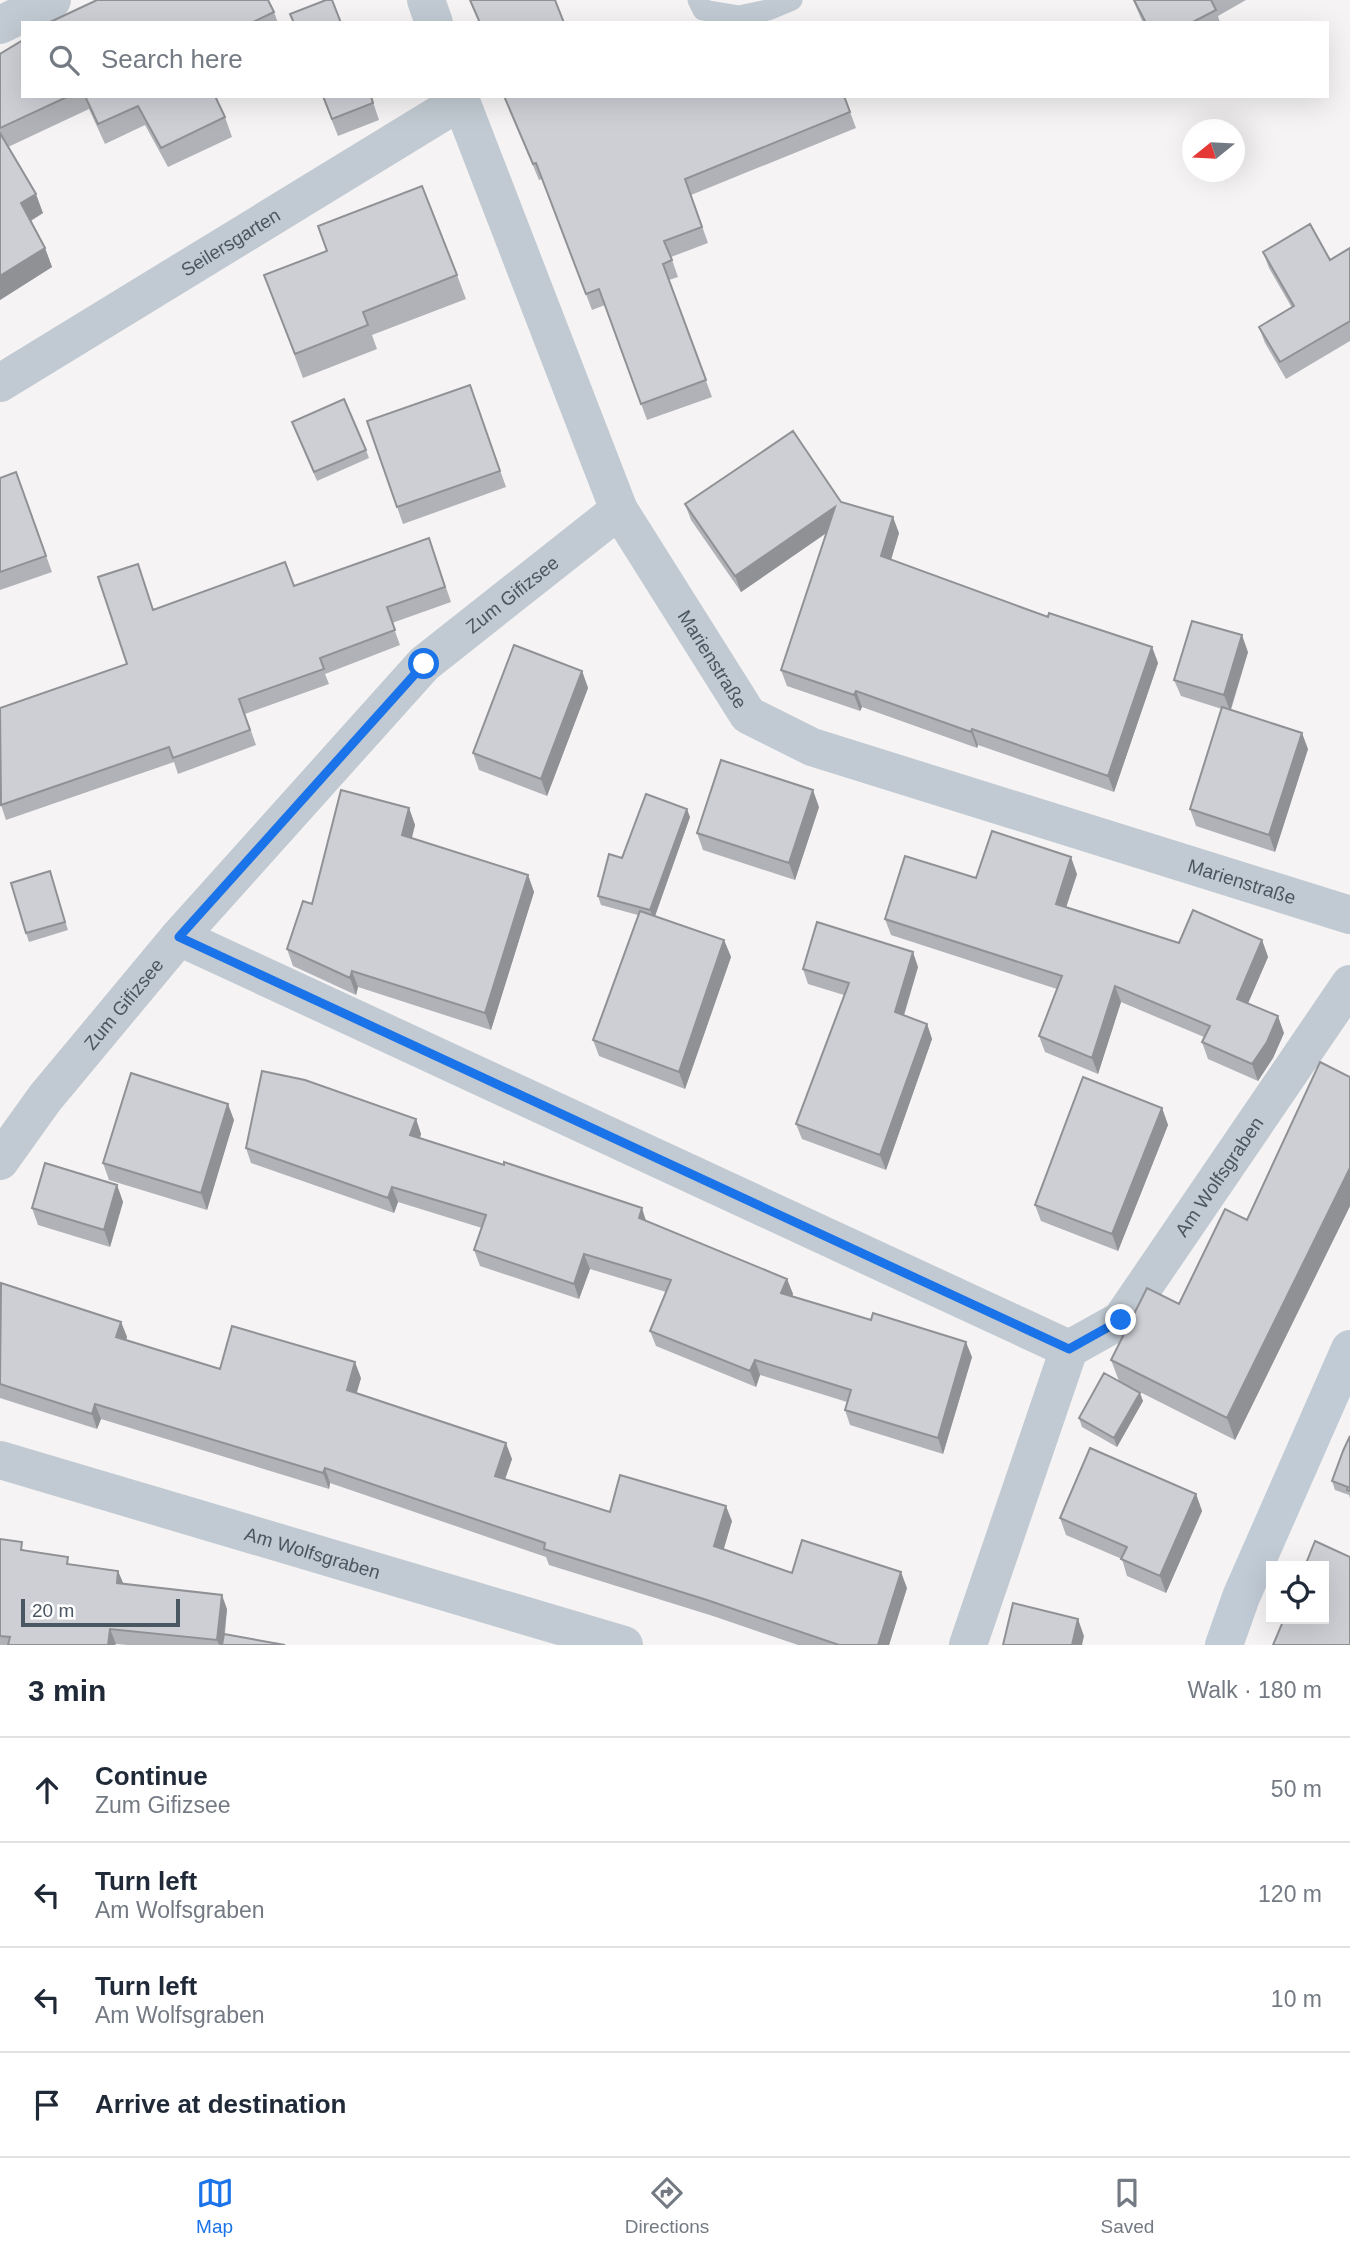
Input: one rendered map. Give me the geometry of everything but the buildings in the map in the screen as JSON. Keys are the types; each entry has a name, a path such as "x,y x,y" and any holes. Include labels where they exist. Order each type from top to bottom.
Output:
{"street":[{"path":"0,25 52,0"},
{"path":"426,0 433,21"},
{"name":"Seilersgarten","path":"0,383 460,99"},
{"name":"Marienstraße","path":"460,99 619,510 748,715 813,747 1350,915"},
{"name":"Zum Gifizsee","path":"0,1161 45,1098 179,937 424,664 619,510"},
{"path":"179,937 1069,1349 968,1645"},
{"name":"Am Wolfsgraben","path":"1069,1349 1121,1320 1350,984"},
{"path":"1224,1645 1241,1597 1350,1349"},
{"name":"Am Wolfsgraben","path":"0,1460 624,1645"}],"lane":[{"path":"698,0 703,10 739,16 768,10 792,0"}],"route":[{"path":"424,664 179,937 1069,1349 1121,1320"}]}
